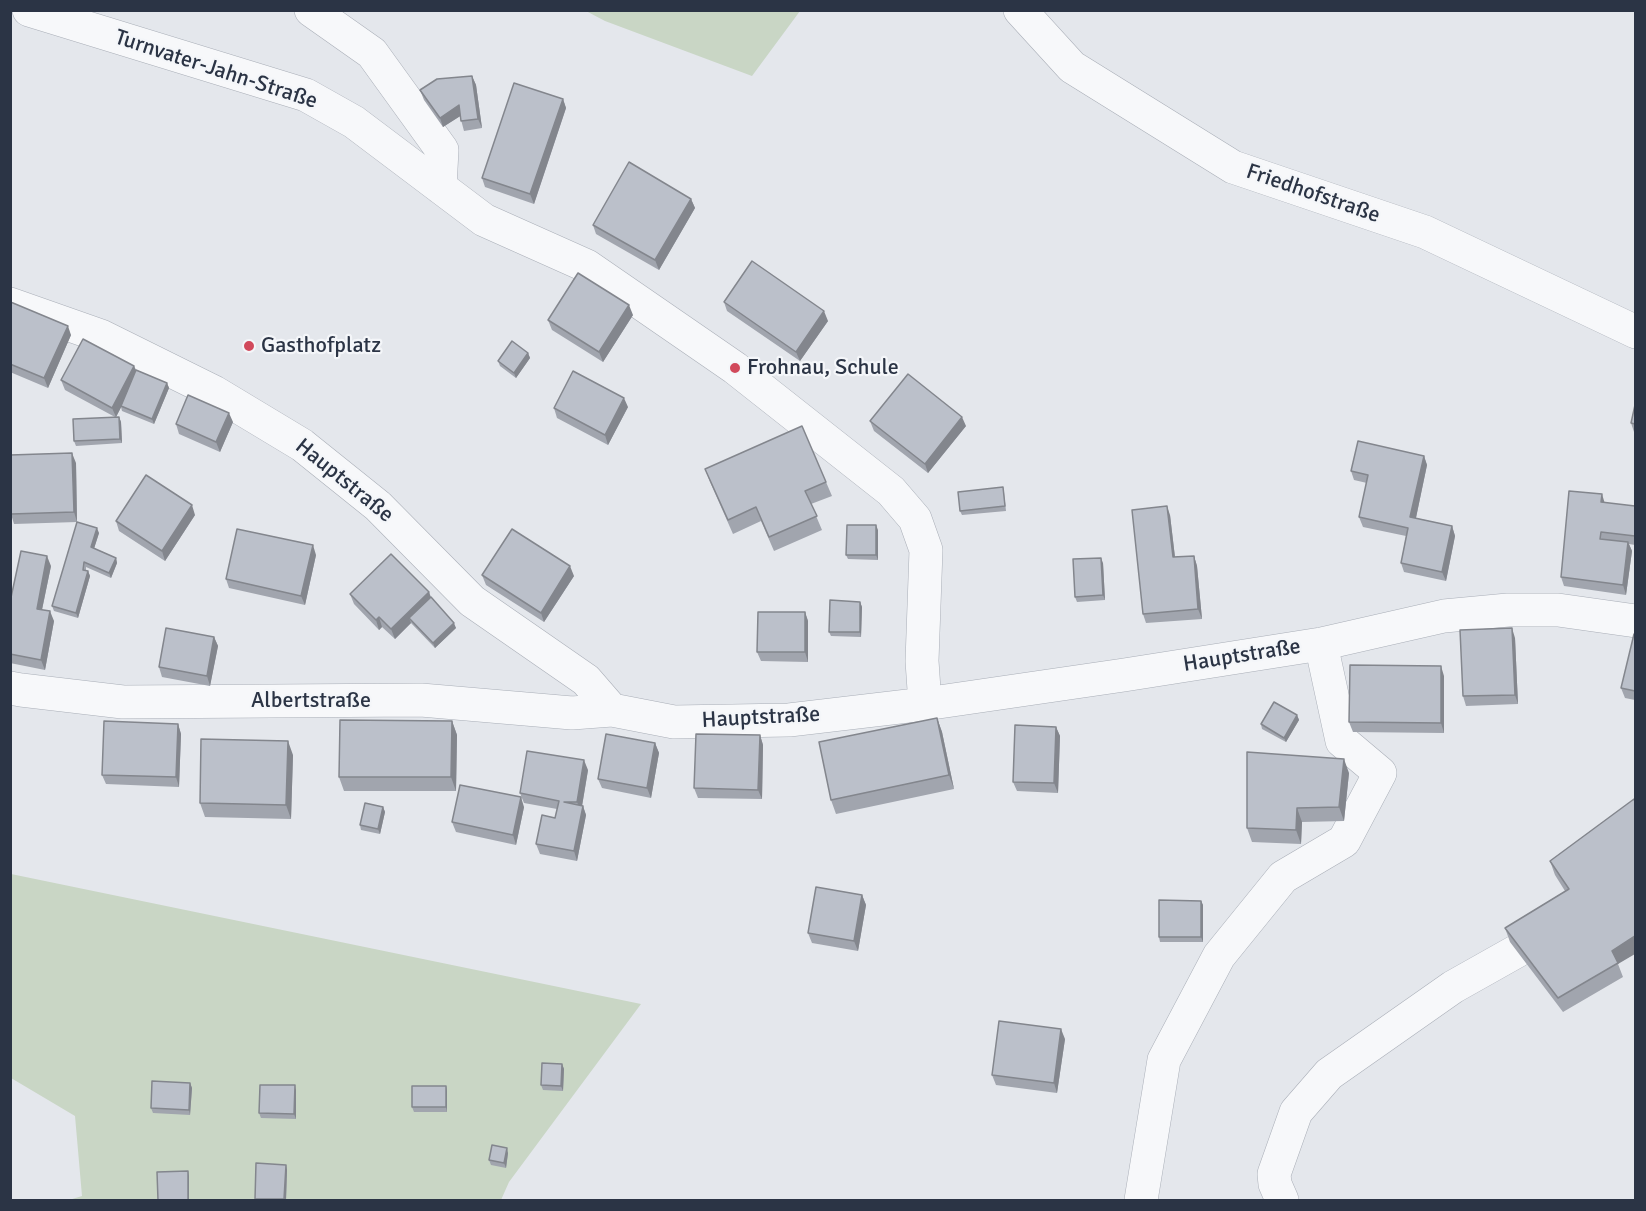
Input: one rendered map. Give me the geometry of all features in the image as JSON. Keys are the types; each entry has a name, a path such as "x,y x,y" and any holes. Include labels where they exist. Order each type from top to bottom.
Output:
{"street":[{"name":"Turnvater-Jahn-Straße","path":"28,10 306,95 354,122 484,220 587,266 735,368 891,491 915,519 926,550 922,661 925,704"},
{"path":"310,10 372,53 379,62 442,150 440,187"},
{"name":"Friedhofstraße","path":"1020,10 1072,67 1233,167 1425,232 1635,332"},
{"name":"Hauptstraße","path":"10,304 101,336 214,392 302,445 378,506 472,601 586,681 612,710 675,722 789,720 925,704 1321,644 1444,616 1508,610 1558,610 1635,621"},
{"path":"1142,1200 1164,1060 1219,956 1283,877 1344,841 1380,773 1342,741 1321,644"},
{"name":"Albertstraße","path":"10,688 123,702 421,700 572,713 612,710"},
{"path":"1282,1200 1275,1184 1274,1174 1296,1112 1329,1074 1453,987 1517,951"}],"green space":[{"path":"586,11 800,11 752,76 605,21"},
{"path":"11,874 641,1004 509,1182 501,1200 69,1200 82,1196 75,1116 11,1078"}],"building":[{"path":"472,76 478,119 461,121 459,105 440,118 420,90 437,79"},
{"path":"514,83 563,99 530,194 482,178"},
{"path":"629,162 691,199 655,260 593,225"},
{"path":"752,261 824,311 796,352 724,302"},
{"path":"578,273 629,305 599,352 548,320"},
{"path":"10,302 68,326 44,378 10,364"},
{"path":"83,339 134,366 112,408 61,380"},
{"path":"512,341 528,353 514,373 498,361"},
{"path":"136,370 167,383 152,419 121,406"},
{"path":"573,371 624,398 605,435 554,408"},
{"path":"908,374 962,417 925,464 870,421"},
{"path":"188,395 229,413 216,442 176,424"},
{"path":"1635,405 1635,424 1631,423"},
{"path":"119,417 120,439 74,441 73,419"},
{"path":"802,426 826,482 805,491 817,516 769,537 756,507 728,520 705,469"},
{"path":"1358,441 1424,456 1410,517 1452,526 1442,572 1401,563 1408,528 1359,517 1368,475 1351,471"},
{"path":"72,453 74,512 11,514 10,455"},
{"path":"146,475 192,505 162,551 116,521"},
{"path":"1003,487 1005,506 960,511 958,492"},
{"path":"1569,491 1602,494 1601,502 1635,506 1635,536 1601,532 1600,539 1628,542 1623,585 1561,577"},
{"path":"1167,506 1173,557 1194,556 1198,609 1143,614 1132,510"},
{"path":"77,522 97,528 91,547 116,558 109,573 84,562 83,570 88,571 76,613 52,606"},
{"path":"847,525 876,525 876,555 846,555"},
{"path":"237,529 313,545 301,596 226,579"},
{"path":"512,529 570,566 541,613 482,575"},
{"path":"21,551 47,556 37,609 50,611 41,660 10,654 10,602"},
{"path":"391,554 429,592 391,629 379,617 376,620 350,594"},
{"path":"1101,558 1103,595 1075,597 1073,559"},
{"path":"431,597 454,623 433,643 409,618"},
{"path":"830,600 860,602 860,632 829,632"},
{"path":"758,612 805,612 805,652 757,652"},
{"path":"166,628 214,637 207,676 159,667"},
{"path":"1512,628 1515,695 1463,696 1460,630"},
{"path":"1635,634 1635,691 1621,688"},
{"path":"1350,665 1441,666 1441,723 1349,722"},
{"path":"1274,702 1297,715 1284,738 1261,724"},
{"path":"937,718 949,775 831,800 819,742"},
{"path":"340,720 452,721 451,777 339,777"},
{"path":"104,721 178,724 176,777 102,775"},
{"path":"1015,725 1056,727 1054,783 1013,782"},
{"path":"606,734 655,743 647,788 598,779"},
{"path":"696,734 760,735 758,790 694,788"},
{"path":"201,739 288,741 286,805 200,803"},
{"path":"527,751 584,760 577,802 564,802 583,806 574,851 536,844 542,815 555,818 559,801 520,793"},
{"path":"1247,752 1344,759 1339,807 1297,808 1296,830 1247,828"},
{"path":"460,785 521,797 513,835 452,822"},
{"path":"1634,799 1635,936 1612,951 1618,963 1558,998 1505,928 1569,889 1550,861"},
{"path":"365,803 383,807 378,829 360,825"},
{"path":"816,887 862,895 854,941 808,933"},
{"path":"1159,900 1201,901 1201,937 1159,937"},
{"path":"999,1021 1061,1029 1054,1083 992,1075"},
{"path":"542,1063 562,1064 561,1086 541,1085"},
{"path":"152,1081 190,1083 189,1110 151,1108"},
{"path":"260,1085 295,1085 294,1114 259,1113"},
{"path":"412,1086 446,1086 446,1107 412,1107"},
{"path":"492,1145 507,1148 504,1163 489,1160"},
{"path":"256,1163 286,1165 284,1199 255,1199"},
{"path":"188,1171 188,1200 158,1200 157,1172"}],"place":[{"name":"Gasthofplatz","path":"249,346"},
{"name":"Frohnau, Schule","path":"735,368"}]}
